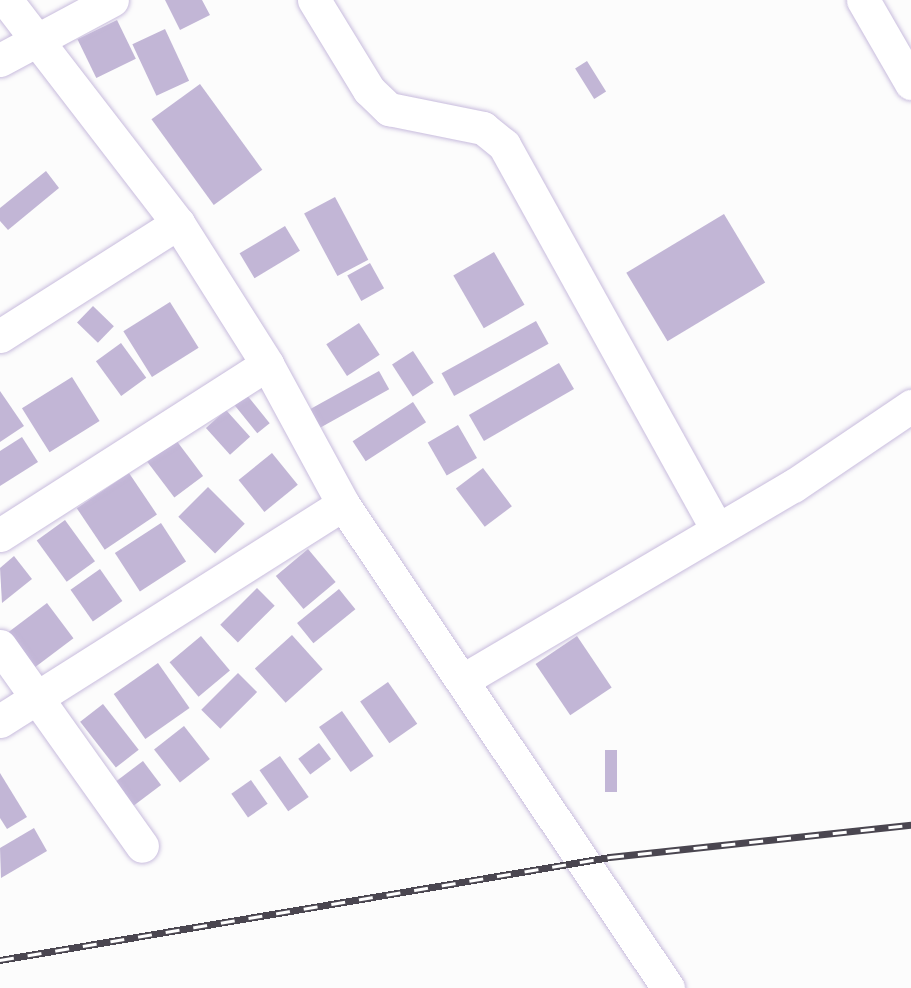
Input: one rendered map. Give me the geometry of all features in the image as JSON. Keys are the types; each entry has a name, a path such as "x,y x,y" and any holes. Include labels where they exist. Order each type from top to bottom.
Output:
{"street":[{"path":"6,0 178,223 267,364 343,504 668,988"},
{"path":"0,60 112,0"},
{"path":"314,0 369,90 389,109 483,129 504,145 717,530"},
{"path":"862,0 911,82"},
{"path":"0,336 178,223"},
{"path":"0,535 267,364"},
{"path":"463,680 717,530 911,406"},
{"path":"0,721 343,504"},
{"path":"0,646 33,700 142,846"}],"building":[{"path":"165,0 202,0 210,15 180,30"},
{"path":"117,20 136,59 96,78 77,39"},
{"path":"165,29 189,81 156,96 132,44"},
{"path":"587,61 606,92 594,99 575,68"},
{"path":"200,84 262,170 214,205 151,119"},
{"path":"46,171 59,188 8,230 0,221 0,208"},
{"path":"335,197 368,260 337,276 304,213"},
{"path":"724,214 765,283 667,341 626,273"},
{"path":"285,226 300,251 255,278 240,253"},
{"path":"494,252 524,305 484,328 453,276"},
{"path":"370,263 384,288 361,301 347,276"},
{"path":"170,302 199,348 152,377 123,331"},
{"path":"93,306 114,326 98,343 77,323"},
{"path":"536,321 549,344 454,396 442,373"},
{"path":"359,323 380,355 347,376 326,344"},
{"path":"121,343 146,378 121,396 96,361"},
{"path":"413,351 434,383 413,396 392,365"},
{"path":"559,363 574,389 484,441 469,415"},
{"path":"379,371 389,389 319,428 309,410"},
{"path":"72,377 100,421 50,452 22,408"},
{"path":"242,389 270,423 257,433 230,399"},
{"path":"0,391 24,426 0,442"},
{"path":"413,402 426,422 366,461 353,441"},
{"path":"226,410 250,437 230,455 206,428"},
{"path":"458,425 477,458 447,475 428,442"},
{"path":"22,437 38,462 0,486 0,451"},
{"path":"176,440 203,476 174,498 147,462"},
{"path":"272,453 298,485 264,512 239,480"},
{"path":"483,468 512,506 485,527 456,488"},
{"path":"129,473 157,514 105,550 77,508"},
{"path":"208,487 245,524 215,553 178,517"},
{"path":"65,520 95,561 67,582 37,541"},
{"path":"161,523 186,562 140,592 115,553"},
{"path":"308,549 336,582 303,609 276,576"},
{"path":"14,556 32,579 2,603 0,568"},
{"path":"100,569 122,601 93,622 71,590"},
{"path":"257,588 275,606 238,642 220,625"},
{"path":"339,589 355,609 313,643 297,623"},
{"path":"47,603 73,638 26,674 0,638"},
{"path":"292,635 323,669 286,703 255,668"},
{"path":"201,636 230,670 199,697 170,662"},
{"path":"577,636 612,687 570,715 536,664"},
{"path":"158,663 190,708 145,739 114,694"},
{"path":"238,673 257,692 220,729 201,710"},
{"path":"388,682 417,724 389,743 360,702"},
{"path":"103,704 139,750 116,768 80,722"},
{"path":"342,711 374,756 351,772 319,727"},
{"path":"184,726 210,759 180,782 154,749"},
{"path":"319,743 331,759 310,775 298,759"},
{"path":"605,750 617,750 617,792 605,792"},
{"path":"280,756 309,797 288,811 260,770"},
{"path":"143,761 161,785 126,811 108,787"},
{"path":"0,773 27,817 7,829 0,818"},
{"path":"251,780 268,804 248,818 231,794"},
{"path":"34,828 47,851 1,878 0,848"}],"railway":[{"path":"0,960 610,857 911,825"}]}
